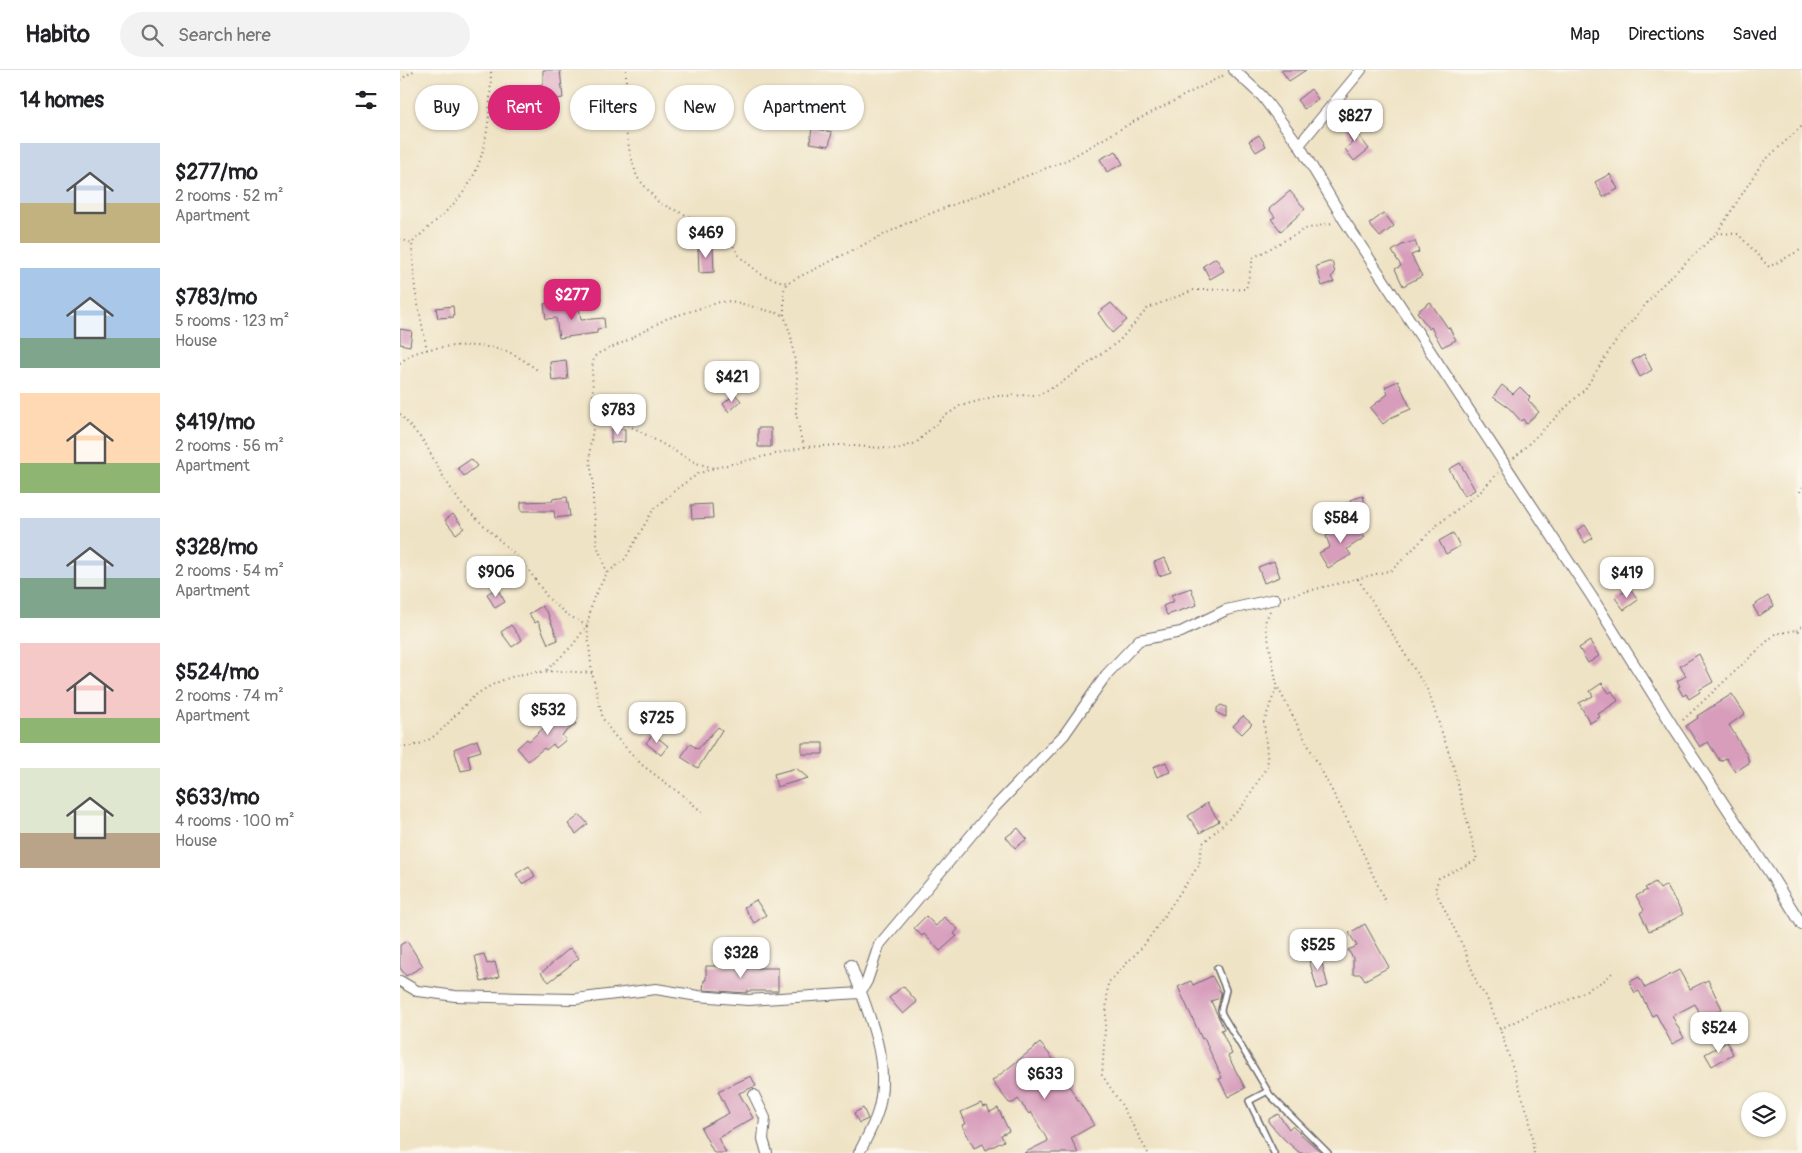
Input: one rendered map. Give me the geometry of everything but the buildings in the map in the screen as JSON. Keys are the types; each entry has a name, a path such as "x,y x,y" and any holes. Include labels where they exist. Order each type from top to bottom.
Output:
{"street":[{"path":"1299,145 1361,70"},
{"path":"1229,72 1262,96 1299,145 1344,220 1592,597 1674,728 1802,925"},
{"path":"860,993 867,982 879,945 994,808 1064,735 1106,675 1139,640 1181,632 1226,610 1275,600"},
{"path":"851,966 881,1056 882,1072 882,1089 878,1110 860,1153"},
{"path":"400,981 417,991 455,996 522,998 575,999 656,989 698,996 748,1000 860,993"},
{"path":"754,1095 765,1118 763,1139 766,1153"}],"lane":[{"path":"1217,968 1226,990 1221,1010 1222,1014 1268,1091 1328,1153"},
{"path":"1268,1091 1249,1101 1274,1153"}],"path":[{"path":"400,80 415,70"},
{"path":"427,350 415,289 412,243 460,197 478,166 488,130 491,70"},
{"path":"626,70 626,131 637,177 659,203 717,229 729,239 740,257 763,276 787,283"},
{"path":"805,447 801,438 796,413 797,375 784,315 784,290 787,283 909,222 1067,160 1133,122 1229,72"},
{"path":"1386,903 1350,825 1277,686 1265,622 1275,600 1392,570 1437,525 1481,491 1585,389 1615,342 1659,288 1717,232 1762,163 1802,126"},
{"path":"702,812 642,765 613,734 603,719 592,673 587,626 593,599 607,573 625,559 653,510 679,486 698,474 714,468 805,447 840,445 897,449 916,443 942,418 960,406 996,396 1038,395 1061,383 1118,341 1148,308 1194,290 1246,289 1253,258 1305,228 1344,220"},
{"path":"1717,232 1738,234 1769,267 1802,249"},
{"path":"400,239 412,243"},
{"path":"607,573 597,545 594,528 593,480 590,462 594,415 594,357 666,319 720,302 731,301 784,315"},
{"path":"400,362 412,354 450,346 488,347 506,351 522,359 540,372"},
{"path":"400,414 425,443 461,504 522,562 548,598 565,613 587,626"},
{"path":"594,415 634,428 696,463 714,468"},
{"path":"1800,492 1802,487"},
{"path":"1358,578 1428,692 1453,765 1477,860 1439,878 1435,890 1463,946 1478,986 1486,996 1500,1029 1529,1117 1534,1153"},
{"path":"547,670 572,646 587,626"},
{"path":"1674,728 1775,634 1798,630 1802,626"},
{"path":"1798,630 1802,633"},
{"path":"400,746 417,745 427,741 444,728 464,705 487,688 527,673 547,670 592,673"},
{"path":"1148,1153 1121,1104 1102,1075 1108,983 1145,944 1199,864 1202,844 1242,807 1268,765 1264,722 1277,686"},
{"path":"1500,1029 1540,1009 1563,1003 1605,980 1612,973"}]}
